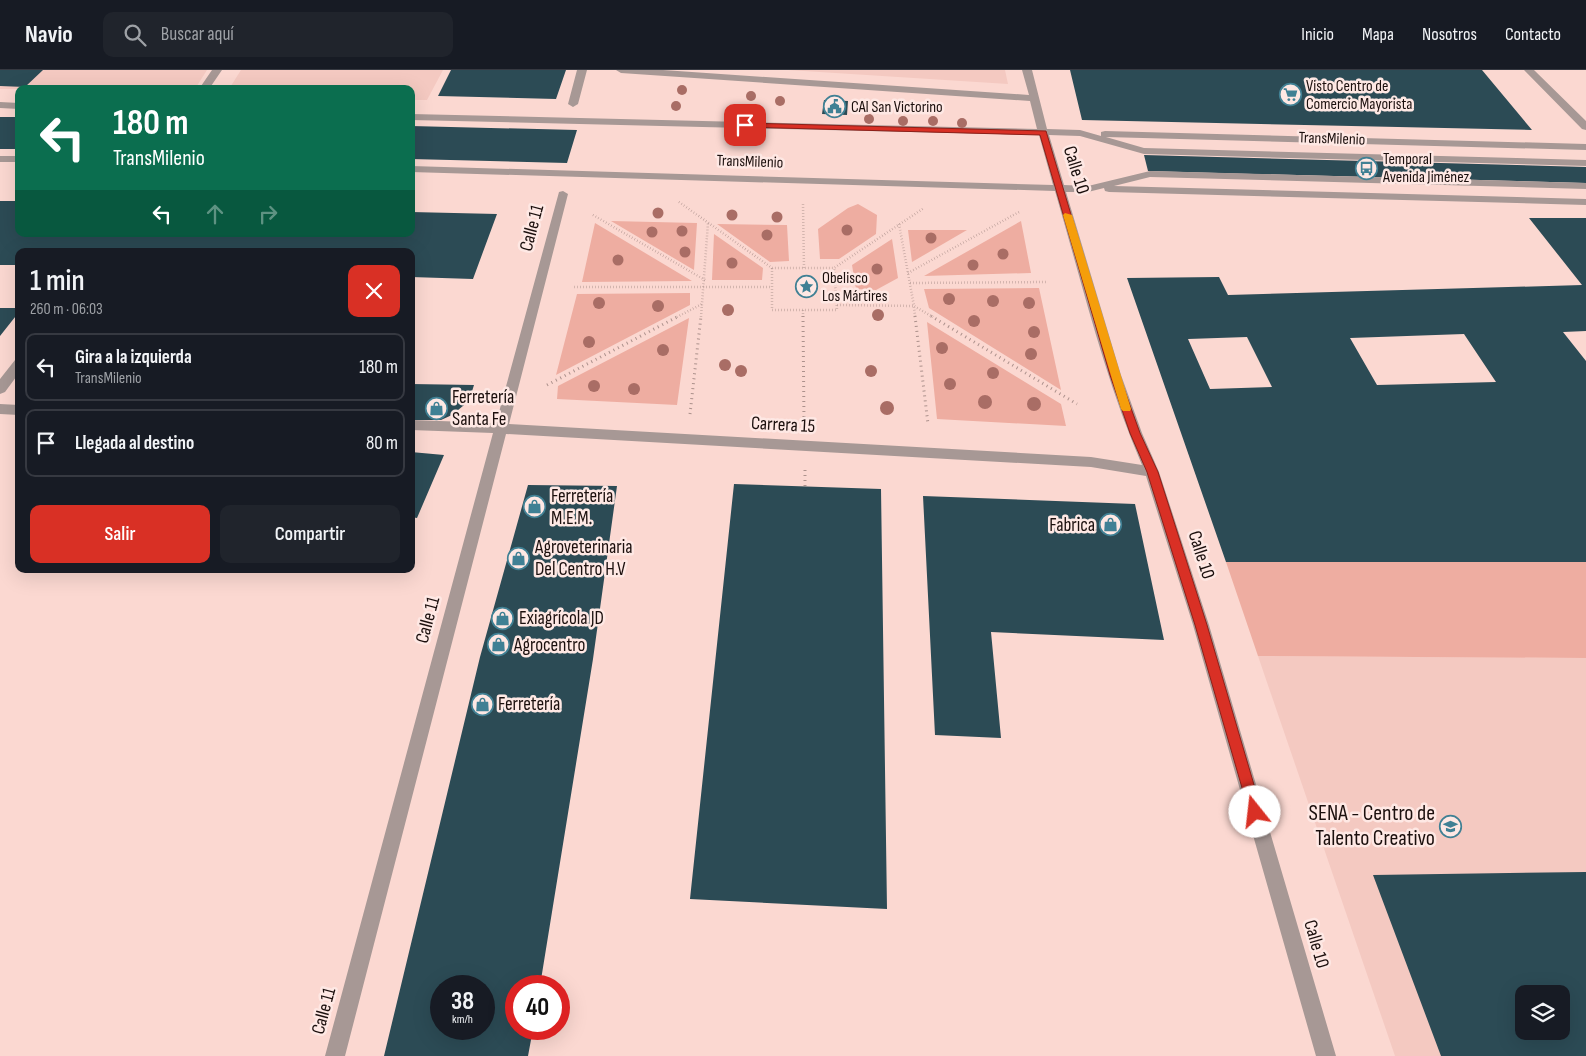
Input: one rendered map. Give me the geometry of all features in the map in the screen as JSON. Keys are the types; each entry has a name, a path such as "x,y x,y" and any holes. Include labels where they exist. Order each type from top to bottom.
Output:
{"street":[{"path":"207,85 217,70"},
{"path":"573,104 582,70"},
{"path":"621,70 1034,98"},
{"name":"Calle 10","path":"1027,70 1059,188 1115,375 1135,433 1152,472 1201,625 1326,1056"},
{"path":"1529,70 1586,127"},
{"path":"0,105 15,106"},
{"name":"TransMilenio","path":"415,117 1586,147"},
{"name":"TransMilenio","path":"1080,133 1144,151 1586,163"},
{"path":"0,159 15,159"},
{"name":"TransMilenio","path":"415,170 1586,202"},
{"name":"TransMilenio","path":"1088,188 1150,174 1586,186"},
{"name":"Calle 11","path":"334,1056 563,194"},
{"path":"0,389 15,369"},
{"path":"0,409 15,410"},
{"name":"Carrera 15","path":"415,425 501,428 1091,462 1152,472"}],"path":[{"path":"676,200 772,268 834,268 924,208"},
{"path":"804,202 804,268"},
{"path":"908,273 1022,210"},
{"path":"593,215 705,280"},
{"path":"690,414 705,280 708,223"},
{"path":"900,224 914,306 928,424"},
{"path":"772,268 772,310 837,310 834,268"},
{"path":"910,283 1048,282"},
{"path":"574,287 772,287"},
{"path":"547,385 702,303"},
{"path":"837,305 914,306 1077,404"},
{"path":"802,310 805,486"}],"shaded area":[{"path":"0,70 207,70 198,85 15,85 15,89 0,89"},
{"path":"241,70 443,70 427,100 415,100 415,85 232,85"},
{"path":"788,70 1005,70 1008,84"},
{"path":"858,204 877,215 876,234 839,259 820,259 818,229 848,208"},
{"path":"611,221 697,223 694,270"},
{"path":"1021,221 1031,273 924,276"},
{"path":"595,223 692,281 582,282"},
{"path":"717,224 787,225 789,261 770,262"},
{"path":"908,230 967,230 912,262"},
{"path":"714,234 763,268 762,280 712,280"},
{"path":"892,239 898,278 876,290 856,289 852,265"},
{"path":"1039,288 1061,390 929,308 924,289"},
{"path":"690,293 690,305 556,375 577,294"},
{"path":"689,318 677,405 557,399 558,386"},
{"path":"927,322 1061,404 1066,426 937,419"},
{"path":"1226,562 1586,562 1586,658 1258,656"},
{"name":"SENA - Centro de Talento Creativo","path":"1258,656 1586,658 1586,1056 1395,1056"}],"building":[{"path":"0,70 43,70 27,85 0,86"},
{"path":"451,70 566,70 556,99 438,96"},
{"name":"Visto Centro de Comercio Mayorista","path":"1070,70 1482,70 1532,130 1082,120"},
{"name":"CAI San Victorino","path":"824,100 848,101 847,115 822,114"},
{"path":"0,117 15,117 15,149 0,149"},
{"path":"415,126 577,130 567,163 415,159"},
{"name":"Temporal Avenida Jiménez","path":"1144,155 1586,167 1586,183 1148,171"},
{"path":"0,201 15,201 15,237 415,237 415,212 497,214 473,279 415,277 415,248 15,248 15,265 0,265"},
{"path":"1529,218 1586,218 1586,331 1563,332 1586,361 1586,562 1226,562 1127,278 1219,277 1228,295 1582,285","holes":["1464,334 1496,382 1377,385 1350,338","1247,337 1272,387 1210,389 1188,339"]},
{"path":"0,308 15,308 15,317 0,336"},
{"name":"Ferretería Santa Fe","path":"415,384 474,385 469,401 452,415 441,420 415,420"},
{"path":"415,452 444,455 417,518 415,518"},
{"path":"734,484 881,489 887,909 690,899"},
{"path":"528,485 617,486 593,659 542,975 505,975 505,1040 531,1040 528,1056 384,1056 480,657"},
{"path":"923,496 1135,504 1164,640 991,632 1001,738 935,735"},
{"path":"1586,872 1586,1056 1441,1056 1373,875"}],"slow traffic":[{"path":"1068,215 1126,409"}],"place":[{"name":"Visto Centro de Comercio Mayorista","path":"1290,95"},
{"name":"CAI San Victorino","path":"835,107"},
{"name":"Temporal Avenida Jiménez","path":"1367,168"},
{"name":"Obelisco Los Mártires","path":"806,287"},
{"name":"Ferretería Santa Fe","path":"436,408"},
{"name":"Ferretería M.E.M.","path":"535,507"},
{"name":"Fabrica","path":"1111,525"},
{"name":"Agroveterinaria Del Centro H.V","path":"519,558"},
{"name":"Exiagrícola JD","path":"503,618"},
{"name":"Agrocentro","path":"498,645"},
{"name":"Ferretería","path":"482,704"},
{"name":"SENA - Centro de Talento Creativo","path":"1451,826"}],"route":[{"path":"745,125 1043,132 1115,375 1135,433 1152,472 1201,625 1255,812"}]}
